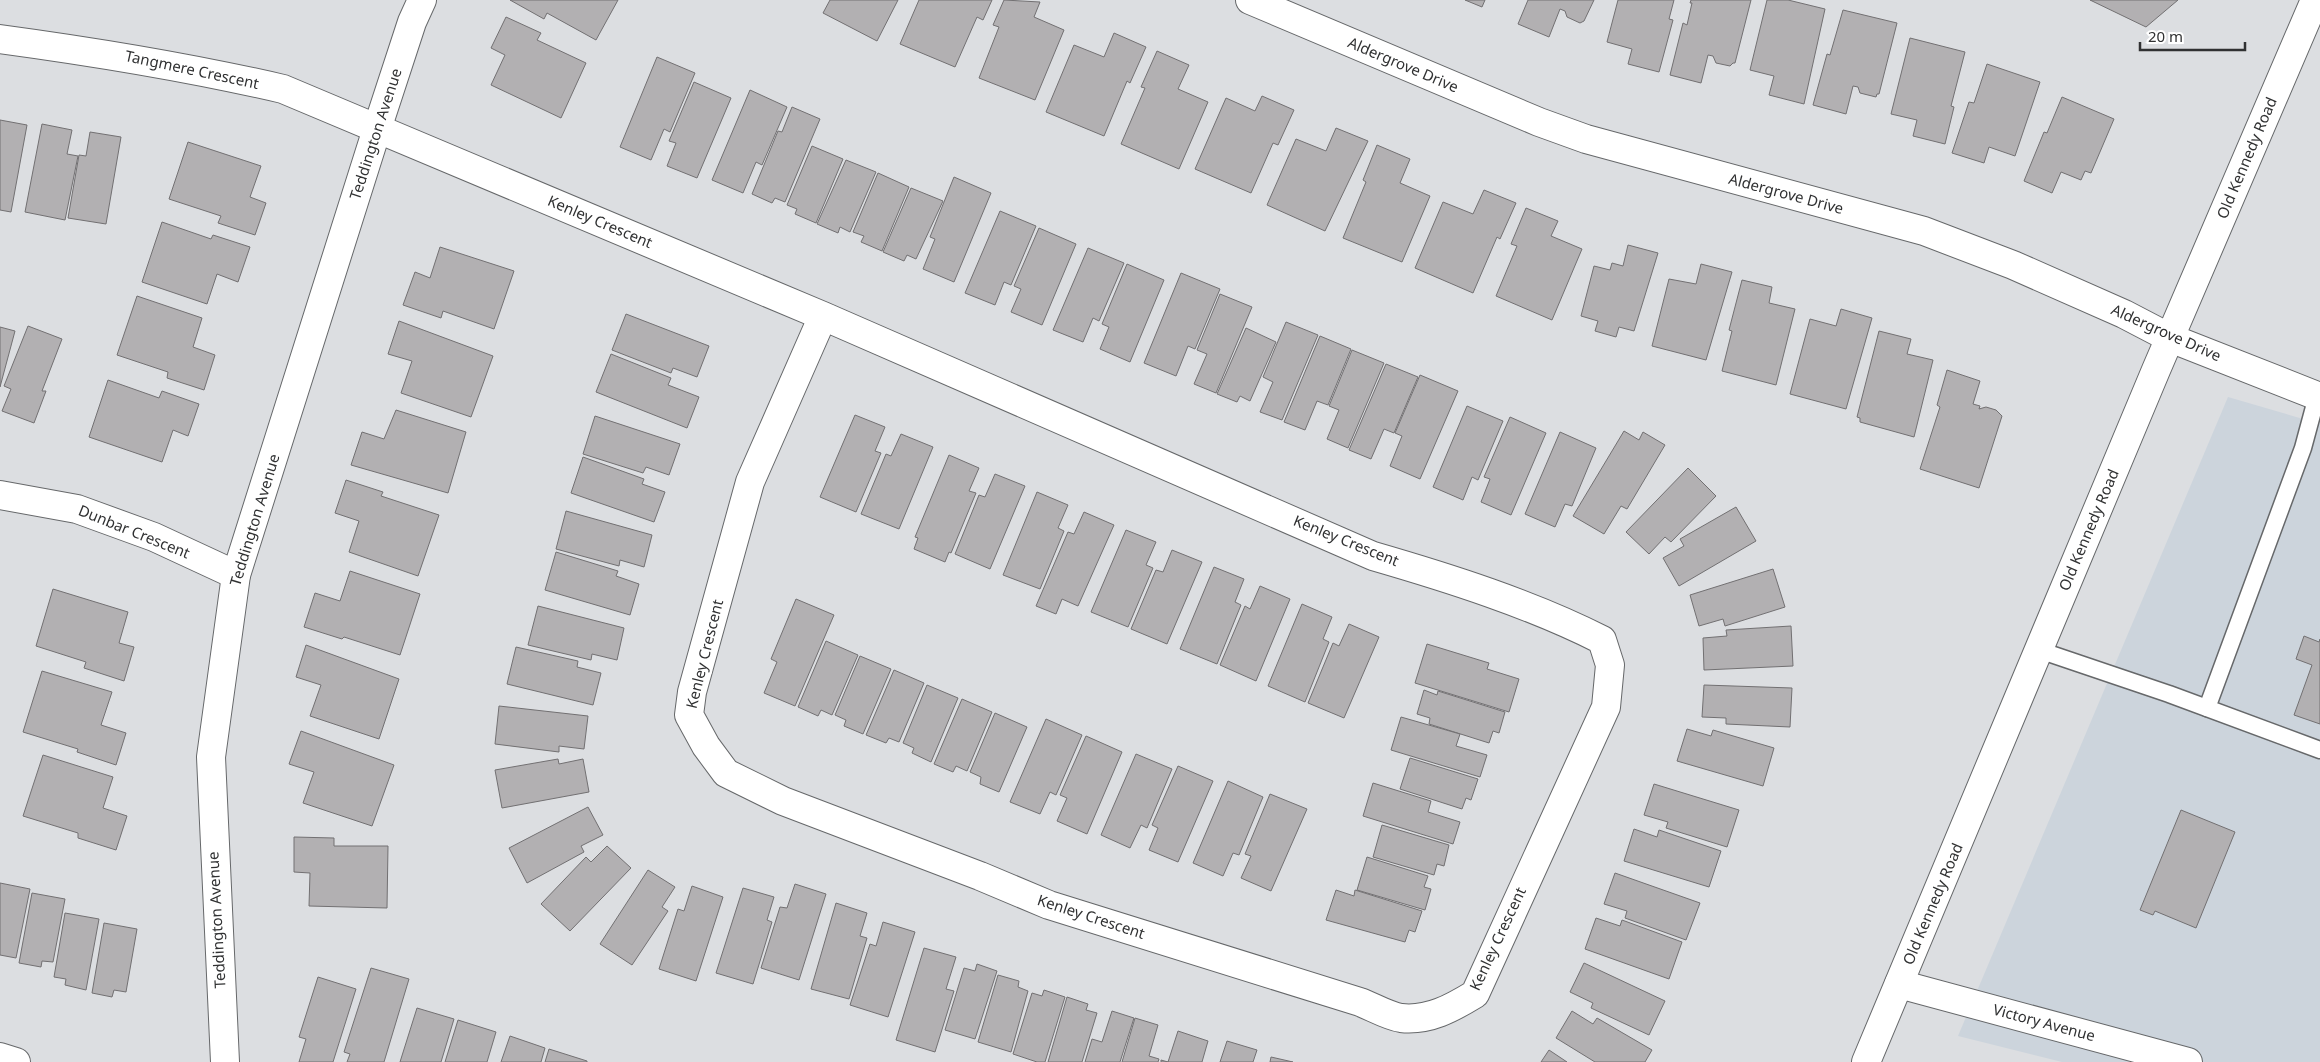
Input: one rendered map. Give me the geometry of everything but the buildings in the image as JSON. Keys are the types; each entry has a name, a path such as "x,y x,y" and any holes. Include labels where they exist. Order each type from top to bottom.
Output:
{"street":[{"name":"Teddington Avenue","path":"225,1062 211,757 236,575 377,129 412,22 422,0"},
{"name":"Aldergrove Drive","path":"1250,0 1539,122 1586,139 1933,235 2013,265 2124,314 2170,338 2318,396"},
{"name":"Old Kennedy Road","path":"1866,1062 2170,338 2315,0"},
{"name":"Tangmere Crescent","path":"0,39 125,56 201,70 283,89 377,129"},
{"name":"Kenley Crescent","path":"377,129 823,316 1373,556 1421,570 1569,623 1602,640 1610,665 1606,707 1475,994 1451,1009 1426,1017 1400,1018 1360,1002 1049,905 980,876 783,801 726,773 706,746 689,715 692,692 750,482 823,316"},
{"name":"Dunbar Crescent","path":"0,495 78,508 154,537 236,575"},
{"name":"Victory Avenue","path":"1899,984 2188,1062"},
{"path":"0,1057 16,1062"}],"lane":[{"path":"2207,708 2303,448 2318,396"},
{"path":"2039,650 2207,708 2320,750"}],"shaded area":[{"path":"2228,397 2320,424 2320,1062 2062,1062 1958,1036"}]}
